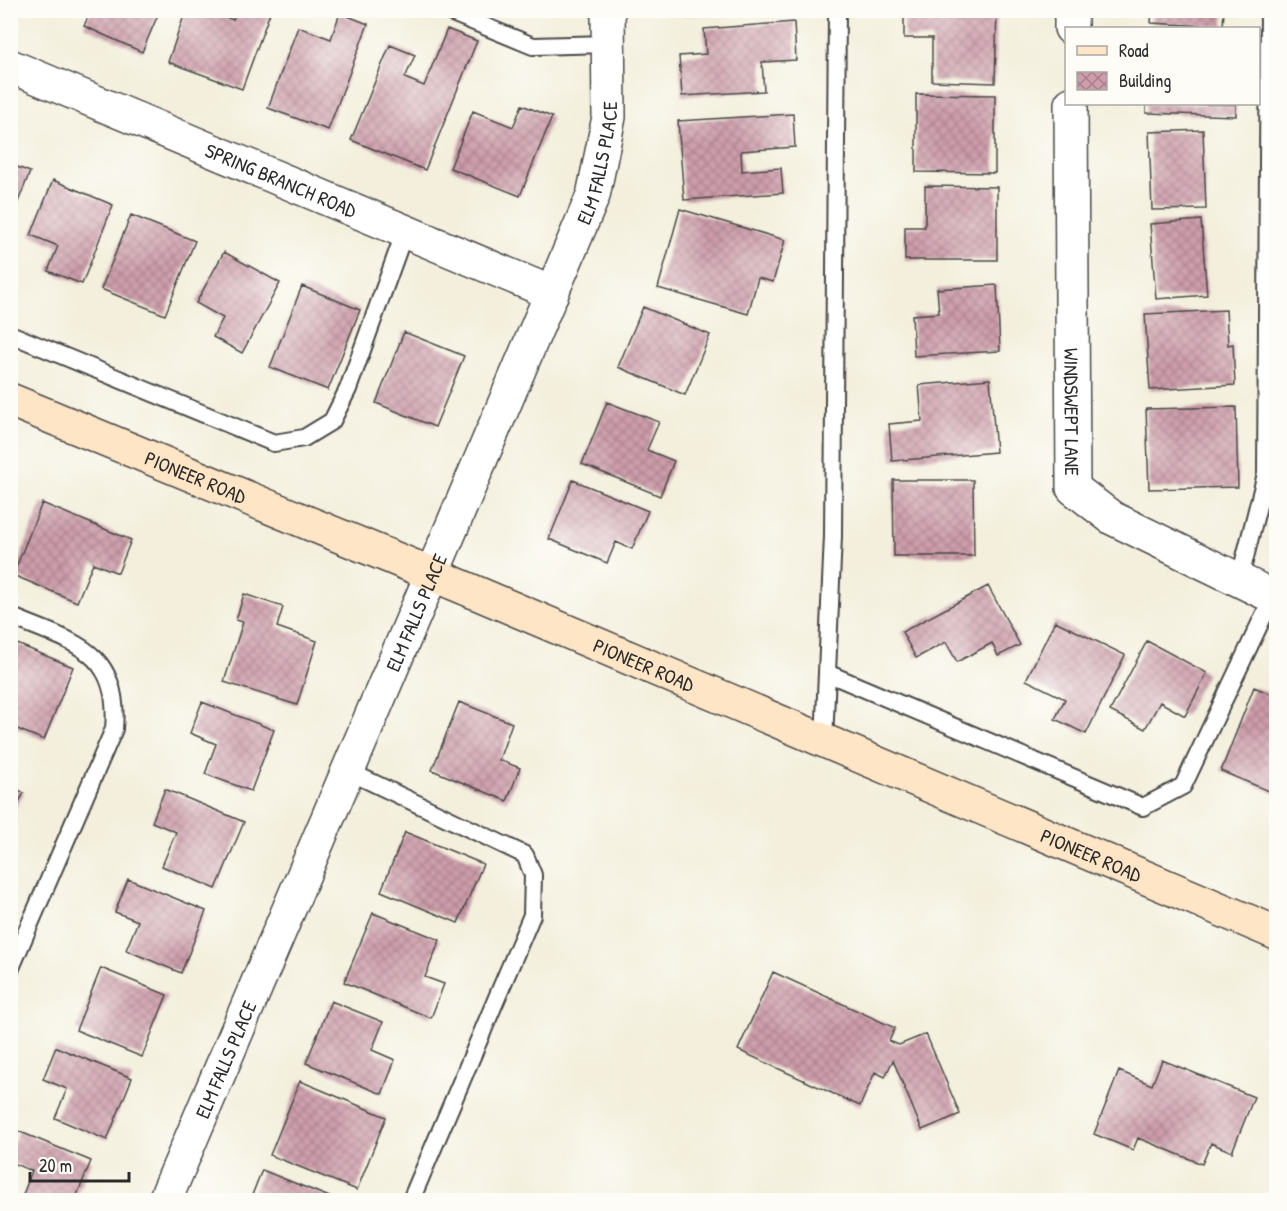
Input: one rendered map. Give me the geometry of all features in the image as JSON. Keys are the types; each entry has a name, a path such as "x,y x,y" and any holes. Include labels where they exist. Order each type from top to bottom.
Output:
{"main road":[{"name":"PIONEER ROAD","path":"10,400 432,574 1276,933"}],"street":[{"name":"ELM FALLS PLACE","path":"165,1200 592,196 609,117 608,10"},
{"path":"1071,10 1071,27"},
{"name":"SPRING BRANCH ROAD","path":"10,66 552,293"},
{"name":"WINDSWEPT LANE","path":"1071,105 1074,488 1112,518 1275,597"}],"lane":[{"path":"445,10 533,46 608,44"},
{"path":"824,741 833,536 837,10"},
{"path":"1239,581 1266,474 1269,10"},
{"path":"10,334 274,443 304,438 332,421 348,389 405,231"},
{"path":"827,673 1143,807 1183,786 1275,597"},
{"path":"10,616 85,648 100,662 111,688 116,708 114,729 10,970"},
{"path":"348,771 525,855 533,875 532,915 411,1200"}],"building":[{"path":"91,10 160,10 142,52 84,26"},
{"path":"186,10 216,10 215,13 233,20 237,10 271,10 242,89 168,62"},
{"path":"683,10 731,10 731,12 683,15"},
{"path":"904,10 997,10 995,83 932,81 932,38 904,38"},
{"path":"1152,10 1224,10 1223,27 1151,23"},
{"path":"340,13 368,24 328,130 268,108 298,27 331,39"},
{"path":"794,22 796,60 762,62 764,91 682,96 679,56 706,54 704,29"},
{"path":"447,29 477,41 425,170 351,140 390,45 415,55 405,78 424,86"},
{"path":"916,94 995,95 995,173 916,172"},
{"path":"522,105 552,117 520,196 450,168 473,111 513,127"},
{"path":"1146,105 1236,105 1236,116 1146,113"},
{"path":"793,114 795,147 741,151 742,171 781,168 783,193 684,200 678,121"},
{"path":"1203,130 1206,209 1152,210 1149,132"},
{"path":"10,164 30,172 11,219 10,219"},
{"path":"53,180 113,205 82,284 48,271 58,246 31,235"},
{"path":"925,186 997,187 997,260 905,260 905,227 925,227"},
{"path":"680,209 785,240 773,282 758,278 748,314 658,288"},
{"path":"131,215 195,241 165,315 101,289"},
{"path":"1201,220 1207,295 1156,299 1150,224"},
{"path":"224,252 280,283 242,353 213,337 223,318 196,303"},
{"path":"997,285 1000,351 914,356 912,315 939,313 937,289"},
{"path":"302,286 360,310 328,390 270,367"},
{"path":"643,307 710,335 685,395 618,367"},
{"path":"1226,310 1228,345 1233,344 1235,385 1150,390 1145,314"},
{"path":"404,332 464,356 435,427 376,403"},
{"path":"990,379 996,452 892,461 889,424 922,421 919,385"},
{"path":"607,402 659,422 647,450 674,461 660,496 582,464"},
{"path":"1236,407 1238,487 1149,489 1146,409"},
{"path":"573,480 648,511 632,549 616,542 607,563 549,539"},
{"path":"893,480 973,480 974,556 894,556"},
{"path":"42,503 131,540 118,573 93,563 77,602 13,575"},
{"path":"988,586 1020,645 998,656 992,643 957,662 946,642 916,658 902,632"},
{"path":"244,594 283,607 277,627 317,641 297,705 224,682 243,622 236,620"},
{"path":"1055,621 1125,655 1086,734 1055,719 1065,699 1026,680"},
{"path":"10,641 73,667 44,740 10,726"},
{"path":"1147,641 1207,673 1185,716 1160,702 1145,729 1110,711"},
{"path":"1254,687 1276,696 1276,794 1221,771"},
{"path":"202,702 274,730 251,791 205,774 216,744 190,733"},
{"path":"459,702 512,723 499,760 520,768 507,801 432,770"},
{"path":"10,785 24,793 10,817"},
{"path":"165,789 244,822 216,889 162,866 176,832 152,822"},
{"path":"405,832 483,864 458,923 381,891"},
{"path":"128,879 206,911 181,973 126,950 138,921 115,912"},
{"path":"373,913 440,940 425,977 444,984 431,1018 344,982"},
{"path":"101,968 167,995 142,1057 76,1030"},
{"path":"773,972 895,1028 889,1041 899,1045 926,1034 960,1114 922,1130 893,1060 885,1077 875,1072 860,1106 738,1050"},
{"path":"331,1001 383,1022 372,1050 395,1060 382,1094 306,1063"},
{"path":"56,1047 132,1078 107,1140 55,1118 67,1089 43,1079"},
{"path":"1162,1060 1254,1097 1232,1152 1211,1143 1202,1164 1138,1138 1133,1150 1094,1134 1119,1071 1152,1085"},
{"path":"300,1081 386,1117 357,1190 270,1155"},
{"path":"18,1131 91,1161 75,1200 21,1200 32,1171 10,1162 10,1150"},
{"path":"262,1170 337,1200 250,1200"}]}
